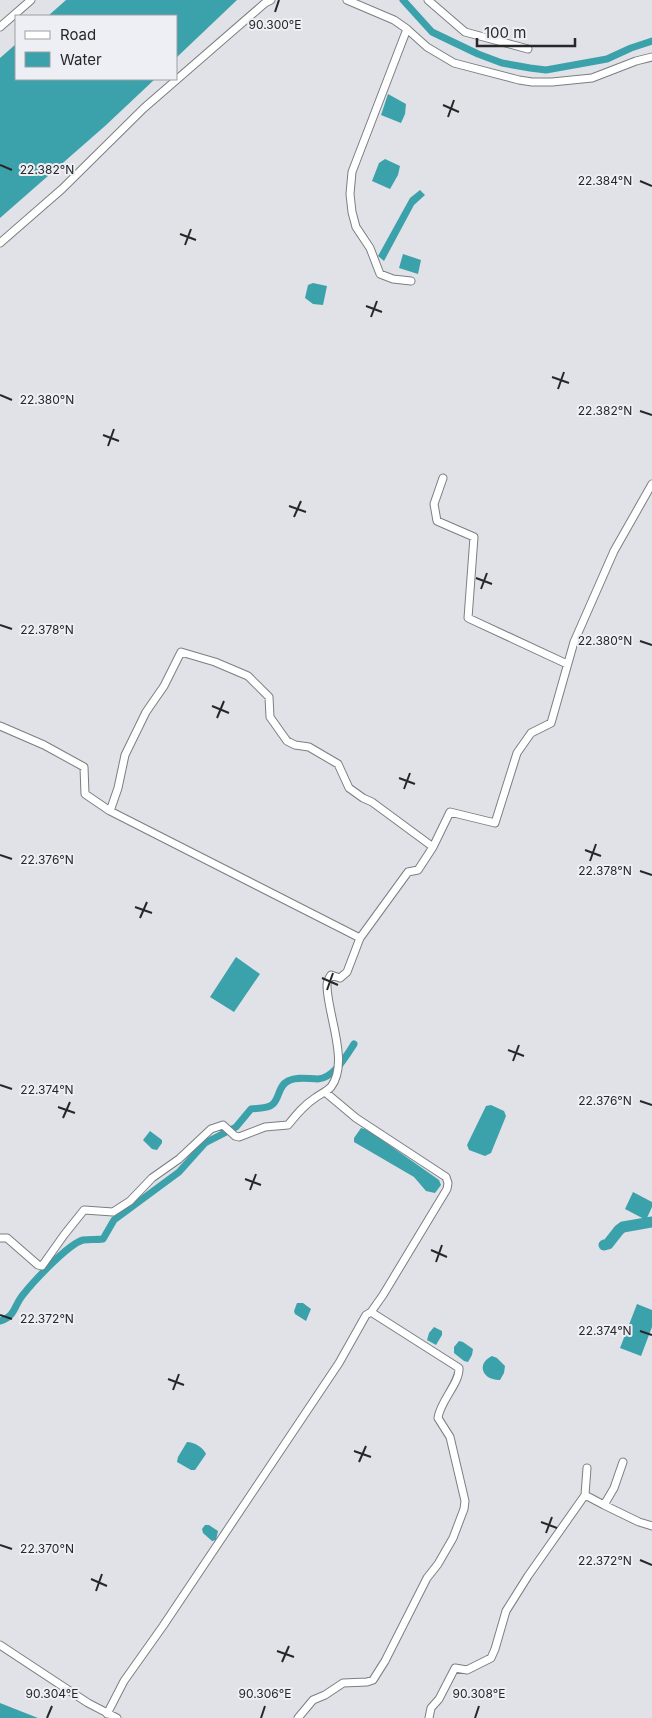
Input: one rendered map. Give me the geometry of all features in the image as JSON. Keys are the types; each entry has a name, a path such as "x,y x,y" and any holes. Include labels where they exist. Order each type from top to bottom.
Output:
{"street":[{"path":"0,27 30,0"},
{"path":"178,78 251,14 271,0"},
{"path":"347,0 375,11 408,29 427,47 454,63 532,82 592,78 636,61 652,57"},
{"path":"428,0 465,32 528,49"},
{"path":"408,29 352,172 350,194 356,227 370,248 380,274 393,279 412,281"},
{"path":"0,243 62,189 144,108 176,80"},
{"path":"442,478 434,504 437,521 474,537 468,618 567,664"},
{"path":"0,1238 7,1238 42,1266 84,1210 113,1212 130,1201 152,1178 179,1159 211,1129 221,1125 235,1136 242,1136 265,1127 288,1125 305,1106 331,1087 338,1072 336,1035 326,984 331,975 340,978 347,972 360,938 408,872 418,870 433,847 450,812 495,823 517,753 531,733 551,723 574,642 614,551 652,484"},
{"path":"110,811 118,788 125,755 146,712 164,686 181,652 215,662 248,676 269,697 270,717 288,741 295,745 309,747 338,764 349,788 372,802 433,847"},
{"path":"0,726 44,745 84,767 85,794 110,811 360,938"},
{"path":"107,1714 124,1682 164,1626 338,1363 366,1315 371,1312 383,1296 447,1189 446,1177 356,1118 325,1092"},
{"path":"298,1718 313,1700 325,1696 343,1683 373,1680 385,1661 427,1578 438,1564 452,1538 464,1509 465,1501 450,1437 438,1418 441,1405 458,1376 458,1368 371,1312"},
{"path":"604,1505 614,1488 623,1462"},
{"path":"429,1718 431,1708 439,1700 455,1668 467,1670 491,1658 506,1611 528,1576 585,1495 587,1468"},
{"path":"585,1495 652,1526"},
{"path":"0,1645 88,1703 117,1718"}],"water":[{"path":"66,0 237,0 178,56 178,15 49,15"},
{"path":"15,45 15,80 154,80 105,126 0,218 0,58"},
{"path":"388,94 406,104 405,114 401,123 381,115"},
{"path":"385,159 400,166 398,175 390,189 372,181 379,163"},
{"path":"420,190 425,195 414,205 384,261 378,256 410,198"},
{"path":"403,254 421,260 418,274 399,268"},
{"path":"313,283 327,286 323,305 313,304 305,298 308,285"},
{"path":"236,957 260,974 234,1012 210,997"},
{"path":"491,1105 504,1111 506,1116 491,1153 485,1156 469,1150 467,1145 486,1106"},
{"path":"361,1128 368,1130 439,1180 441,1185 435,1193 426,1191 414,1177 354,1142 354,1138"},
{"path":"150,1131 162,1140 157,1150 152,1149 143,1140"},
{"path":"633,1192 652,1202 652,1207 646,1220 625,1209"},
{"path":"297,1303 303,1303 311,1309 306,1321 295,1314 294,1311"},
{"path":"637,1304 652,1310 652,1327 641,1356 620,1348"},
{"path":"434,1327 442,1331 442,1335 436,1345 427,1340 429,1333"},
{"path":"459,1341 473,1349 468,1362 454,1353 454,1347"},
{"path":"492,1356 505,1366 500,1380 485,1375 483,1371 484,1363"},
{"path":"187,1442 198,1445 206,1454 195,1470 191,1470 177,1462"},
{"path":"205,1525 209,1525 218,1531 216,1540 212,1541 203,1533 202,1529"},
{"path":"0,1703 38,1718 0,1718"}],"waterway":[{"path":"403,0 432,32 502,63 530,68 546,70 607,59 652,41"},
{"path":"0,1321 9,1317 27,1290 69,1248 83,1240 103,1239 114,1220 179,1172 205,1143 236,1127 251,1109 271,1106 282,1086 288,1081 299,1078 318,1079 329,1075 339,1066 354,1044"},
{"path":"604,1245 608,1244 623,1227 652,1222"}]}
